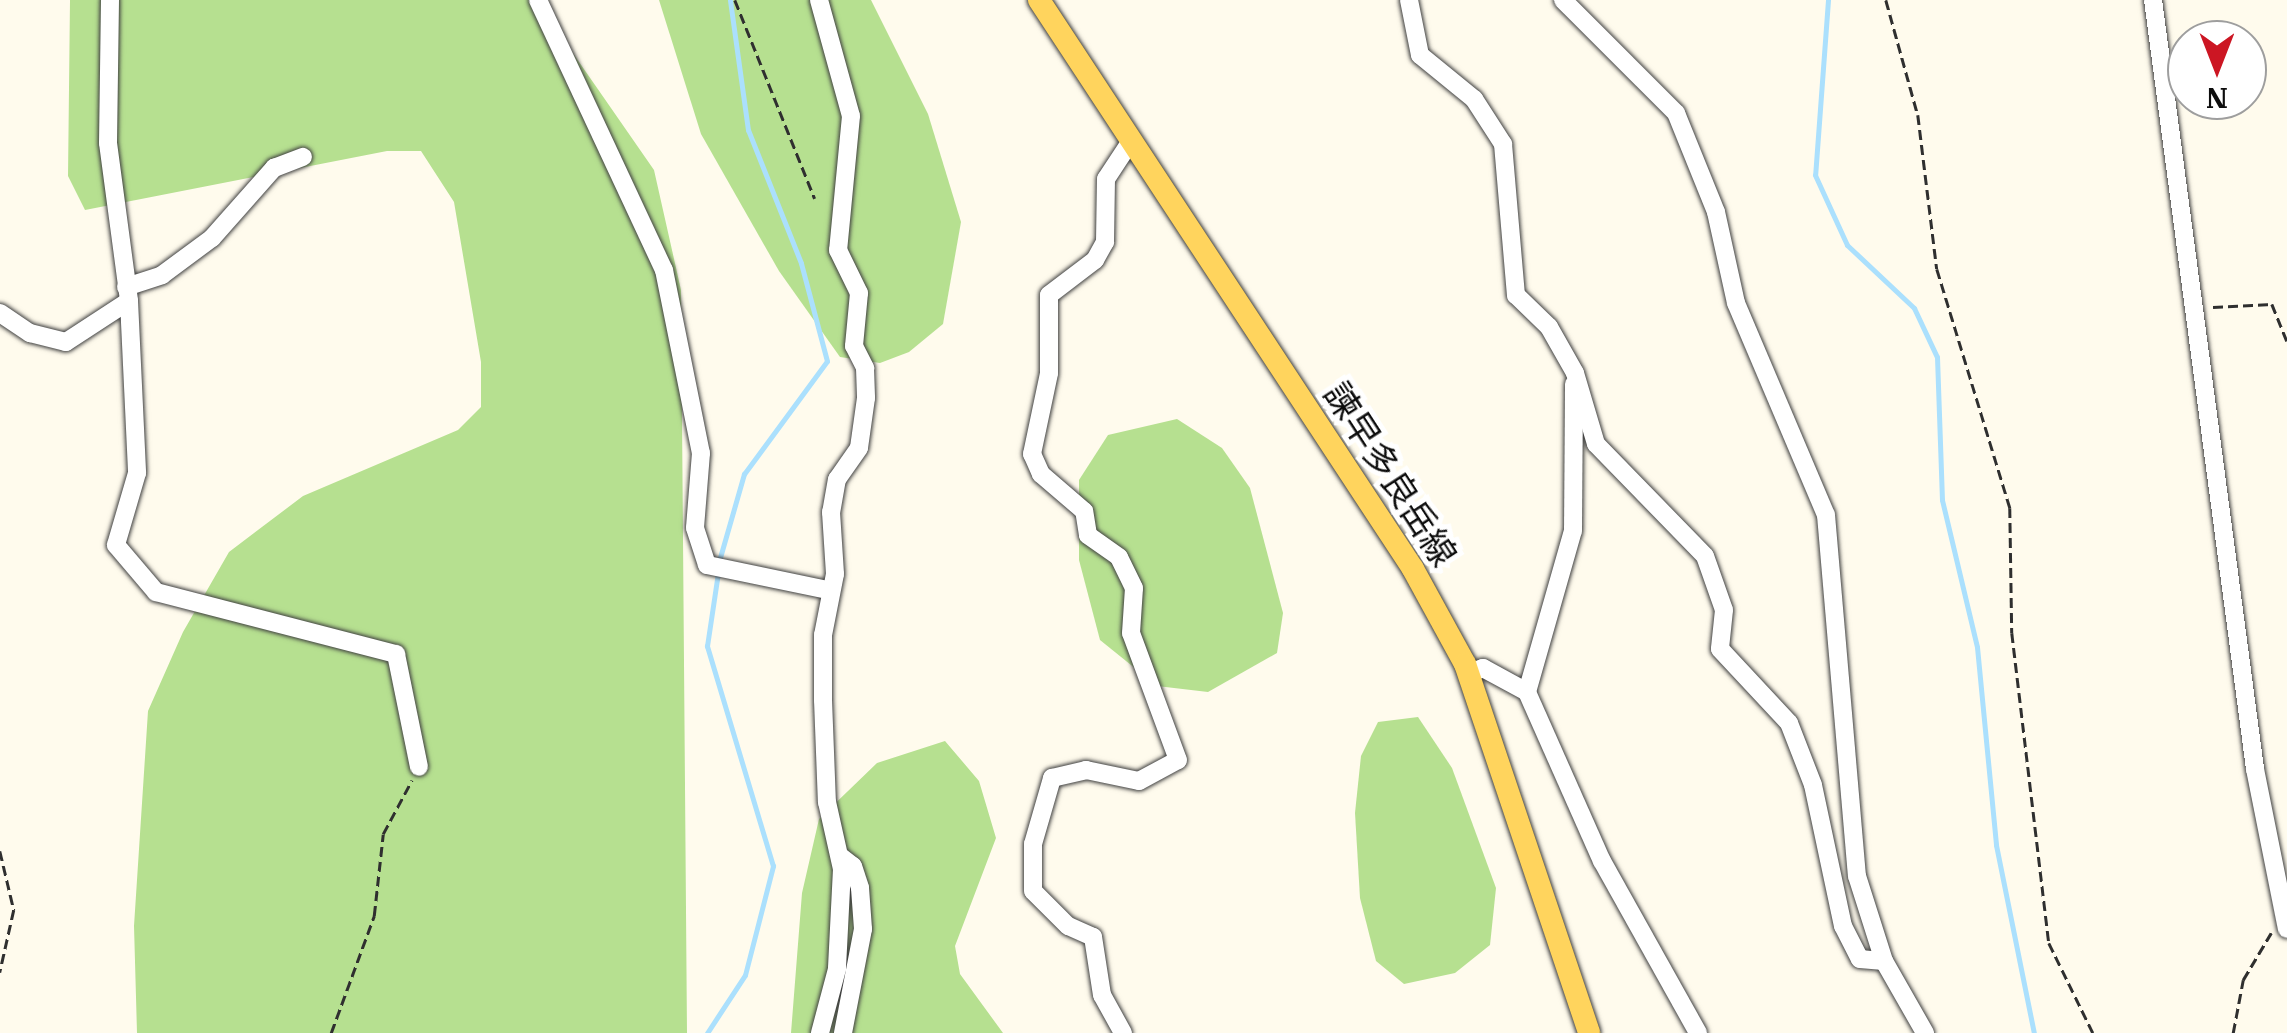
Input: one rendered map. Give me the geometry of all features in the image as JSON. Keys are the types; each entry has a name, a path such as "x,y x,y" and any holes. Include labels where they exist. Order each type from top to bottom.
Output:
{"main road":[{"name":"諫早多良岳線","path":"1040,0 1414,569 1470,673 1589,1033"}],"street":[{"path":"110,0 108,144 128,294 137,473 116,545 156,592 396,654 418,768"},
{"path":"538,0 664,270 701,453 695,528 707,564 828,590"},
{"path":"819,0 849,102 838,250 859,293 854,346 866,368 859,448 837,478 835,574 828,590 827,802 840,856 837,969 820,1033"},
{"path":"1409,0 1420,54 1474,99 1503,144 1516,294 1548,327 1575,374 1596,444 1705,556 1724,610 1720,649 1789,723 1813,785 1843,926 1860,959 1884,961"},
{"path":"1563,0 1676,113 1716,212 1736,303 1826,515 1857,876 1884,961 1925,1033"},
{"path":"2154,0 2256,769 2285,921"},
{"path":"1123,1033 1102,995 1093,937 1068,926 1033,891 1033,844 1052,778 1086,770 1139,781 1178,760 1131,633 1134,588 1119,557 1088,535 1084,511 1040,474 1032,454 1049,373 1050,295 1096,260 1105,242 1106,179 1131,141"},
{"path":"0,313 30,333 66,342 128,294 162,275 212,238 274,168 303,156"},
{"path":"1526,692 1572,530 1575,374"},
{"path":"1470,673 1484,668 1526,692 1602,860 1653,940 1698,1033"},
{"path":"840,856 853,866 860,888 863,929 844,1033"}],"path":[{"path":"735,0 814,199"},
{"path":"1886,0 1918,115 1937,269 2010,508 2012,633 2049,943 2092,1033"},
{"path":"2196,307 2272,304 2287,342"},
{"path":"331,1033 374,916 383,834 418,768"},
{"path":"0,851 14,910 12,945 0,972"},
{"path":"2233,1033 2242,980 2285,921"}],"green space":[{"path":"70,0 536,0 654,170 681,290 687,1033 137,1033 134,926 148,711 183,632 229,552 303,496 458,430 481,407 481,362 454,202 421,151 387,151 85,210 68,176"},
{"path":"659,0 871,0 928,114 961,222 943,324 909,352 880,363 840,357 779,271 701,134"},
{"path":"1177,419 1222,448 1250,488 1283,613 1277,653 1208,692 1157,686 1100,640 1079,560 1079,480 1108,435"},
{"path":"1418,717 1452,768 1496,888 1490,945 1455,973 1404,984 1376,961 1360,898 1355,813 1361,756 1378,722"},
{"path":"945,741 979,781 996,838 955,946 960,974 1003,1033 791,1033 802,893 819,819 877,763"}],"waterway":[{"path":"719,561 744,474 827,361 801,263 748,130 730,0"},
{"path":"1828,0 1815,175 1847,245 1914,308 1937,357 1942,500 1977,647 1996,845 2034,1033"},
{"path":"707,1033 745,975 773,866 707,646 718,572"}]}
